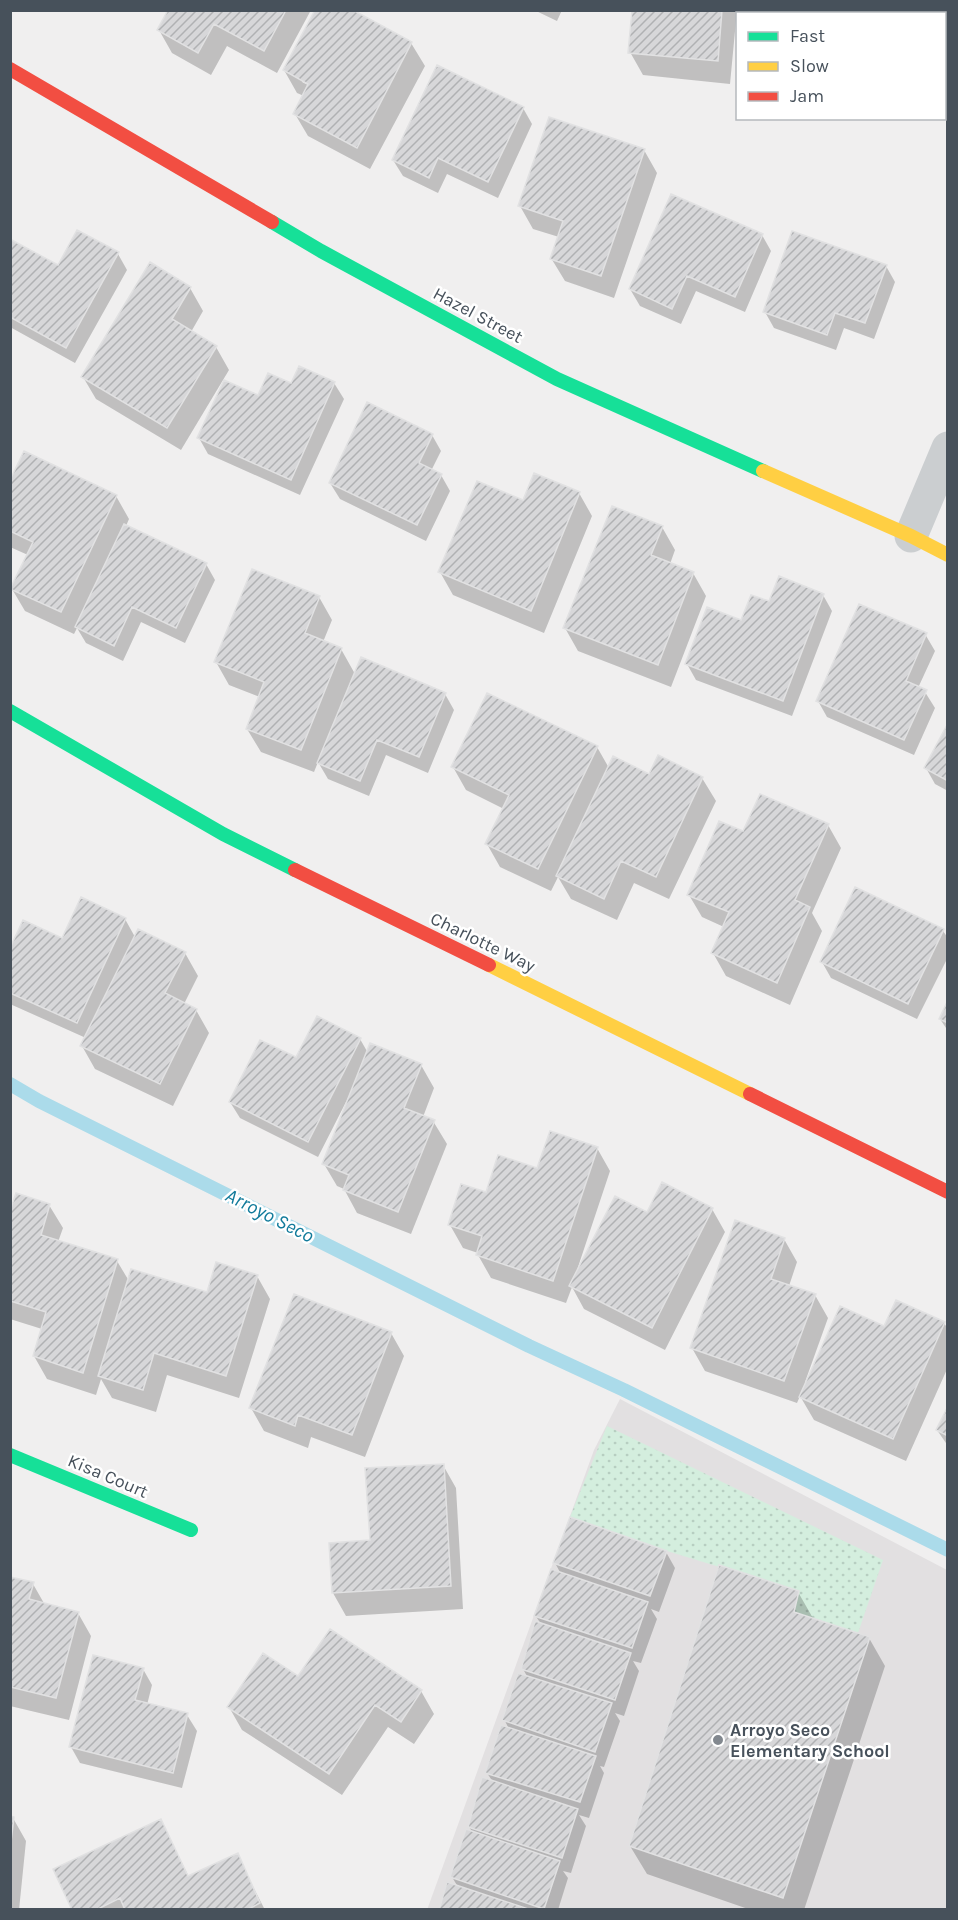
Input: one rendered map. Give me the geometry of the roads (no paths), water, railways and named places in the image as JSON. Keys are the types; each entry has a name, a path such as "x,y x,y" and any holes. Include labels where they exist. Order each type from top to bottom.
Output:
{"street":[{"name":"Hazel Street","path":"10,69 321,251 557,379 911,536 948,555"},
{"path":"911,536 948,448"},
{"name":"Charlotte Way","path":"10,711 222,834 948,1191"},
{"name":"Kisa Court","path":"10,1455 191,1530"}],"waterway":[{"name":"Arroyo Seco","path":"10,1084 39,1101 529,1346 624,1390 948,1550"}],"place":[{"name":"Arroyo Seco Elementary School","path":"718,1740"}]}
